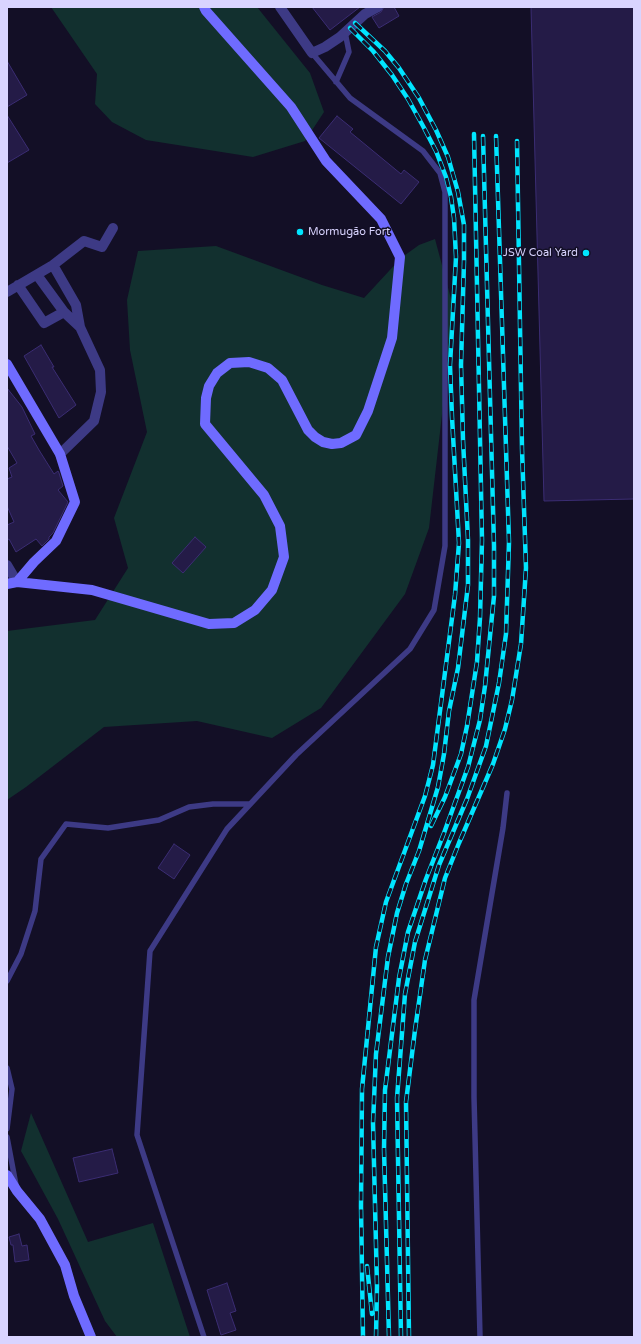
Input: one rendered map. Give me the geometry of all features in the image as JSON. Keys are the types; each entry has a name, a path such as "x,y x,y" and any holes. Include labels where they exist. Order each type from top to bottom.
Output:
{"street":[{"path":"12,583 92,590 209,624 234,623 255,610 272,590 284,557 280,526 264,495 205,424 206,398 209,386 217,373 230,364 249,362 268,368 282,380 308,430 323,442 332,444 341,443 356,435 368,411 392,338 400,257 381,219 326,162 291,106 206,12 204,7"},
{"path":"280,7 312,53 325,47 346,32 365,14 378,7"},
{"path":"7,292 38,275 84,241 102,247 113,228"},
{"path":"53,265 76,305 80,327 100,370 101,392 94,420 60,454"},
{"path":"38,275 64,312 80,327"},
{"path":"18,286 44,323 64,312"},
{"path":"7,364 60,454 75,502 56,541 12,583"},
{"path":"7,565 12,583"},
{"path":"7,1175 17,1191 40,1219 66,1265 74,1296 91,1337"}],"lane":[{"path":"336,82 349,52 346,32"},
{"path":"204,1337 137,1135 150,951 228,829 296,755 410,649 434,610 445,546 445,192 440,173 423,151 350,98 312,53"},
{"path":"480,1337 474,1105 474,1000 503,828 507,793"},
{"path":"7,982 21,954 34,911 41,858 66,824 108,828 159,820 189,807 212,804 250,804"},
{"path":"7,1068 12,1089 7,1129"},
{"path":"7,1137 17,1191"}],"green space":[{"path":"51,7 257,7 310,73 324,112 305,141 253,157 146,140 112,122 95,104 97,74"},
{"path":"435,239 454,310 429,528 405,594 321,708 272,738 197,721 104,727 7,800 7,631 95,620 128,568 114,518 147,432 130,350 127,300 138,251 216,246 322,285 364,298 401,258 419,245"},
{"path":"31,1113 88,1242 153,1223 190,1337 117,1337 105,1321 58,1219 21,1151"}],"building":[{"path":"312,7 360,7 330,30"},
{"path":"384,7 394,7 399,16 379,28 372,17 381,12"},
{"name":"JSW Coal Yard","path":"531,7 634,7 634,499 544,501"},
{"path":"7,61 27,95 7,107"},
{"path":"7,115 29,150 7,163"},
{"path":"337,116 353,129 350,132 401,174 404,170 419,182 401,204 319,138"},
{"path":"41,345 54,367 52,367 76,405 59,418 24,356"},
{"path":"7,388 22,407 35,434 31,436 39,450 54,474 58,471 63,486 58,490 68,502 53,533 42,546 36,539 16,552 9,539 7,540 7,525 14,522 7,506 7,479 12,477 9,468 17,463 7,446"},
{"path":"195,537 206,547 183,573 172,563"},
{"path":"174,844 190,855 174,879 158,868"},
{"path":"112,1149 118,1173 79,1182 73,1158"},
{"path":"19,1234 22,1246 27,1245 29,1260 15,1262 13,1245 11,1245 9,1237"},
{"path":"227,1283 236,1311 230,1313 236,1330 221,1335 207,1290"}],"railway":[{"path":"355,23 385,51 399,68 419,98 448,157 458,192 464,225 461,365 468,540 468,585 458,668 449,711 444,754 438,787 419,851 406,884 397,913 388,957 376,1054 373,1123 377,1286 376,1337"},
{"path":"350,28 373,51 392,75 408,99 436,151 446,177 451,197 454,218 456,257 450,365 459,543 455,595 433,765 425,796 386,902 376,947 362,1089 361,1206 363,1337"},
{"path":"431,826 445,797 461,754 477,662 480,618 482,540 474,134"},
{"path":"389,1337 384,1149 385,1090 399,978 408,932 468,767 480,720 494,596 483,136"},
{"path":"401,1337 397,1098 405,994 415,942 439,865 467,799 486,746 499,683 506,634 509,542 496,136"},
{"path":"409,1337 406,1102 425,960 445,878 493,764 505,729 512,700 521,644 526,568 522,449 517,141"},
{"path":"367,1266 372,1314"}],"place":[{"name":"Mormugão Fort","path":"300,232"},
{"name":"JSW Coal Yard","path":"586,253"}]}
